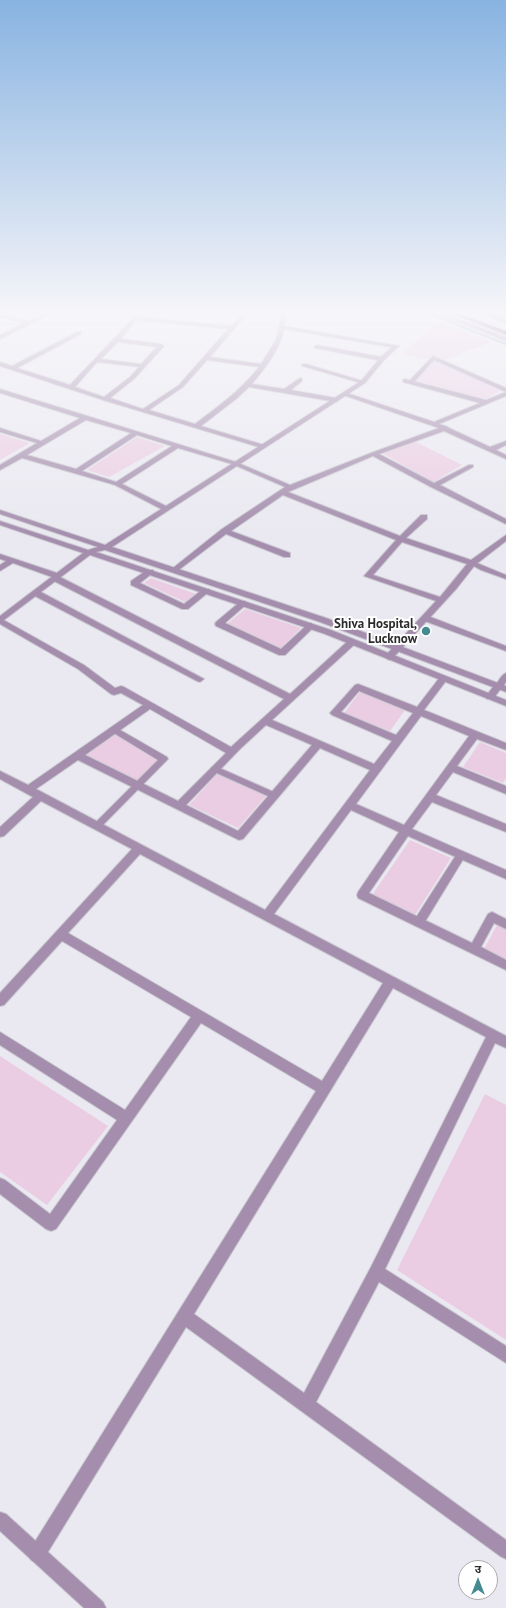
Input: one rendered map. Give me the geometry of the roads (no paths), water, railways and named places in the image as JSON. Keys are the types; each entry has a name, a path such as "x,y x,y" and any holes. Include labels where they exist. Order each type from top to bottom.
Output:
{"street":[{"path":"74,389 105,400 262,446"},
{"path":"105,400 118,389"},
{"path":"144,411 177,389"},
{"path":"196,426 244,389"},
{"path":"274,389 336,400"},
{"path":"232,752 121,689 114,692 81,667 0,620 89,552 108,547 234,463 353,389"},
{"path":"436,389 485,402"},
{"path":"0,390 234,463 287,490 401,539 472,563"},
{"path":"345,394 446,428 506,457"},
{"path":"434,424 506,394"},
{"path":"1,467 86,417"},
{"path":"176,570 225,531 287,490 373,454 446,428"},
{"path":"0,430 42,443"},
{"path":"76,472 136,433"},
{"path":"490,450 506,443"},
{"path":"116,484 177,446"},
{"path":"373,454 434,486 505,520"},
{"path":"21,456 116,484 165,509"},
{"path":"434,486 471,466"},
{"path":"0,512 324,620 502,688"},
{"path":"424,517 401,539 368,576 441,600"},
{"path":"0,523 311,626 506,703"},
{"path":"225,531 287,555"},
{"path":"389,657 441,600 472,563 506,537"},
{"path":"0,556 56,577 290,698"},
{"path":"0,568 12,560"},
{"path":"150,572 134,583 185,607 206,591"},
{"path":"36,592 200,679"},
{"path":"244,604 219,624 282,653 311,626"},
{"path":"179,806 232,752 352,642"},
{"path":"267,916 443,679"},
{"path":"398,740 335,713 358,687 506,747"},
{"path":"490,697 502,688"},
{"path":"28,790 150,705"},
{"path":"265,721 376,769"},
{"path":"475,734 406,830 362,895 506,965"},
{"path":"78,756 239,836 318,744"},
{"path":"452,767 506,790"},
{"path":"0,775 506,1042"},
{"path":"0,833 40,796"},
{"path":"430,796 506,828"},
{"path":"349,805 506,875"},
{"path":"0,1001 139,848"},
{"path":"474,949 492,917 506,924"},
{"path":"60,934 324,1089"},
{"path":"37,1554 391,981"},
{"path":"0,1185 51,1224 199,1016"},
{"path":"306,1405 376,1272 493,1035"},
{"path":"0,1038 126,1118"},
{"path":"376,1272 506,1355"},
{"path":"184,1316 506,1550"},
{"path":"0,1520 97,1608"}],"lane":[{"path":"472,563 483,569 506,577"},
{"path":"425,618 506,649"},
{"path":"502,688 506,676"},
{"path":"97,826 164,759 115,730"},
{"path":"215,769 273,795"},
{"path":"419,922 461,855"}],"place":[{"name":"Shiva Hospital, Lucknow","path":"426,631"}]}
